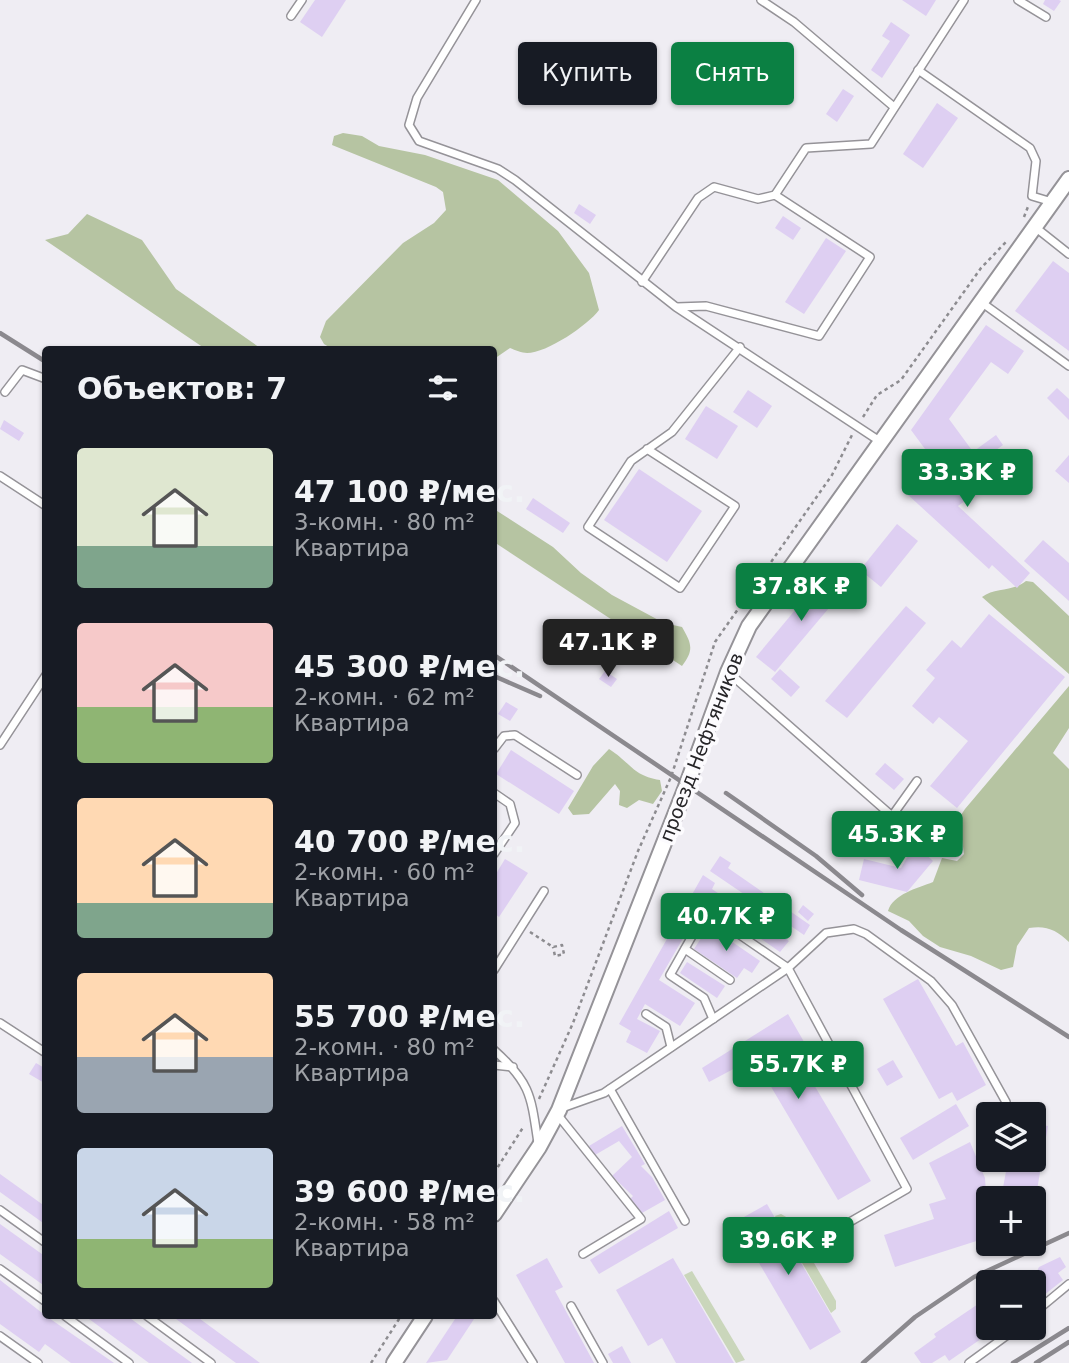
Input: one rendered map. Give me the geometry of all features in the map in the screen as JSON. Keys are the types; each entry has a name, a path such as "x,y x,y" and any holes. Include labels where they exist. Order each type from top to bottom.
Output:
{"street":[{"name":"проезд Нефтяников","path":"497,1209 539,1146 557,1112 683,796 728,672 750,626 765,600 1069,179"},
{"path":"394,1363 423,1319"}],"lane":[{"path":"291,16 302,0"},
{"path":"476,0 417,98 409,125 419,141 498,169 515,180 676,307 881,442"},
{"path":"761,0 794,22 894,107"},
{"path":"642,282 698,198 714,187 758,199 775,195 806,148 871,144 964,0"},
{"path":"1018,0 1046,17"},
{"path":"918,71 1030,148 1036,162 1032,196 1052,202"},
{"path":"676,307 706,306 819,336 870,257 775,195"},
{"path":"1035,227 1069,254"},
{"path":"981,302 1069,366"},
{"path":"647,449 735,506 680,588 587,527 631,461 647,449 672,432 740,347"},
{"path":"5,392 22,370 42,378"},
{"path":"0,476 42,503"},
{"path":"728,672 892,816 917,781"},
{"path":"0,745 42,681"},
{"path":"497,745 504,736 515,735 577,775"},
{"path":"497,795 510,804 514,823 497,849"},
{"path":"497,965 544,891"},
{"path":"713,1019 704,998 670,975 700,922 711,915 718,917 788,968 907,1189 829,1234"},
{"path":"583,1254 641,1219 557,1112 610,1089 788,968 826,933 854,929 866,934 932,981 952,1005 1006,1102"},
{"path":"685,949 730,980"},
{"path":"646,1014 666,1027 671,1047"},
{"path":"0,1023 42,1050"},
{"path":"497,1053 513,1067 530,1092 539,1146"},
{"path":"497,1065 513,1067"},
{"path":"610,1089 685,1221"},
{"path":"0,1210 42,1240"},
{"path":"0,1269 42,1299"},
{"path":"1046,1303 1069,1283"},
{"path":"497,1306 533,1363"},
{"path":"571,1306 603,1363"},
{"path":"69,1319 129,1363"},
{"path":"150,1319 211,1363"},
{"path":"0,1336 38,1363"},
{"path":"969,1363 1001,1340"}],"path":[{"path":"522,927 553,947"},
{"path":"371,1363 399,1319"}],"green space":[{"path":"343,133 362,136 379,146 425,155 498,180 558,231 589,273 599,310 577,330 556,343 527,353 510,348 497,357 497,346 324,344 320,337 326,321 403,243 434,223 446,210 443,192 436,187 332,145 334,136"},
{"path":"87,214 142,240 176,289 257,346 201,346 45,240 68,234"},
{"path":"497,511 553,547 581,573 612,595 664,623 682,627 690,647 682,666 497,544"},
{"path":"1026,581 1033,582 1069,616 1069,674 982,597"},
{"path":"1069,686 1069,728 1053,753 1069,769 1069,942 1051,929 1029,928 1017,946 1013,967 1001,970 971,956 940,947 923,936 909,921 888,911 900,896 933,882 942,858 957,861 964,854 959,818"},
{"path":"609,749 638,772 660,780 662,791 653,804 639,800 627,808 619,805 620,791 615,784 589,814 573,815 568,808 593,766"},
{"path":"781,1214 788,1218 836,1301 836,1309 831,1313 775,1216"},
{"path":"692,1271 745,1360 736,1363 684,1275"}],"building":[{"path":"315,0 346,0 322,37 300,22"},
{"path":"902,0 936,0 926,16"},
{"path":"1045,0 1061,1 1054,11 1043,4"},
{"path":"891,22 910,35 882,78 871,70 890,41 882,36"},
{"path":"843,89 854,96 837,122 826,114"},
{"path":"937,103 958,118 923,168 903,154"},
{"path":"579,204 596,215 590,224 574,213"},
{"path":"783,216 801,228 793,240 775,228"},
{"path":"826,238 846,251 804,314 785,302"},
{"path":"1053,261 1069,273 1069,351 1015,311"},
{"path":"986,325 1024,351 1008,374 991,362 949,419 971,449 942,472 911,430"},
{"path":"1057,388 1069,399 1069,420 1047,398"},
{"path":"748,390 772,406 757,428 733,412"},
{"path":"706,406 738,426 717,459 685,439"},
{"path":"4,420 24,433 19,441 0,429"},
{"path":"996,435 1003,445 992,453 1001,465 965,492 969,498 958,506 1030,573 1017,588 992,565 989,569 907,494 932,467 941,475"},
{"path":"1069,455 1069,483 1055,471"},
{"path":"639,469 702,511 667,562 604,520"},
{"path":"533,498 570,523 563,533 526,509"},
{"path":"897,524 918,541 881,587 860,570"},
{"path":"1043,540 1069,563 1069,601 1024,561"},
{"path":"826,573 845,589 775,672 756,657"},
{"path":"906,606 926,623 847,718 825,701"},
{"path":"989,614 1065,677 957,808 930,786 968,741 939,717 933,724 912,706 935,678 926,670 952,640 961,648"},
{"path":"780,669 800,687 791,697 771,679"},
{"path":"605,671 617,679 611,687 599,679"},
{"path":"506,702 518,709 510,721 498,714"},
{"path":"511,750 574,791 559,814 497,772"},
{"path":"885,763 904,779 894,790 875,774"},
{"path":"947,818 958,827 950,836 939,827"},
{"path":"915,844 933,861 907,892 859,880 864,859 901,868"},
{"path":"720,856 731,863 728,868 810,925 804,935 710,871"},
{"path":"505,859 528,873 499,917 497,915 497,872"},
{"path":"703,875 715,883 712,889 789,941 780,952 705,900 659,980 695,1003 680,1026 645,1004 637,1019 660,1031 647,1053 626,1042 631,1031 619,1024"},
{"path":"803,905 814,914 808,921 798,912"},
{"path":"709,926 760,961 752,973 744,968 737,978 694,949"},
{"path":"687,962 725,986 717,998 680,973"},
{"path":"918,979 956,1046 963,1042 986,1085 957,1101 952,1092 939,1099 883,999"},
{"path":"788,1014 807,1047 795,1054 803,1066 813,1060 820,1073 810,1078 871,1181 838,1200 754,1058 709,1082 702,1068"},
{"path":"893,1060 903,1077 887,1086 877,1069"},
{"path":"36,1063 42,1067 42,1082 29,1074"},
{"path":"956,1104 969,1126 913,1160 900,1138"},
{"path":"622,1126 645,1164 641,1166 652,1177 665,1200 642,1213 630,1199 633,1196 612,1176 632,1157 619,1141 595,1155 589,1146"},
{"path":"970,1142 976,1156 976,1172 982,1172 986,1186 976,1186 976,1241 895,1267 884,1235 934,1219 929,1204 946,1199 929,1163"},
{"path":"1006,1172 1040,1172 1038,1186 1003,1186"},
{"path":"0,1174 42,1204 42,1222 0,1192"},
{"path":"767,1204 841,1332 810,1350 735,1222"},
{"path":"669,1211 678,1228 599,1274 590,1260"},
{"path":"0,1224 42,1254 42,1284 0,1254"},
{"path":"1060,1257 1066,1267 1058,1273 1063,1280 1046,1293 1046,1270 1038,1270"},
{"path":"547,1258 563,1287 555,1291 594,1363 565,1363 516,1275"},
{"path":"673,1258 734,1363 676,1363 662,1338 648,1346 616,1290"},
{"path":"0,1280 42,1313 42,1319 50,1319 114,1363 71,1363 45,1344 39,1352 0,1324"},
{"path":"976,1305 976,1340 979,1340 949,1361 945,1355 932,1363 921,1363 914,1353 936,1337 934,1334"},
{"path":"89,1319 131,1319 192,1363 149,1363"},
{"path":"176,1319 200,1319 260,1363 236,1363"},
{"path":"455,1319 474,1319 447,1360 426,1363"},
{"path":"622,1346 631,1363 613,1363 608,1354"}],"railway":[{"path":"0,333 42,359"},
{"path":"497,657 901,930 1069,1037"},
{"path":"497,677 540,696"},
{"path":"726,793 816,856 862,895"},
{"path":"863,1363 915,1317 974,1277 1069,1233"},
{"path":"1013,1363 1069,1328"},
{"path":"1036,1363 1069,1342"}]}
